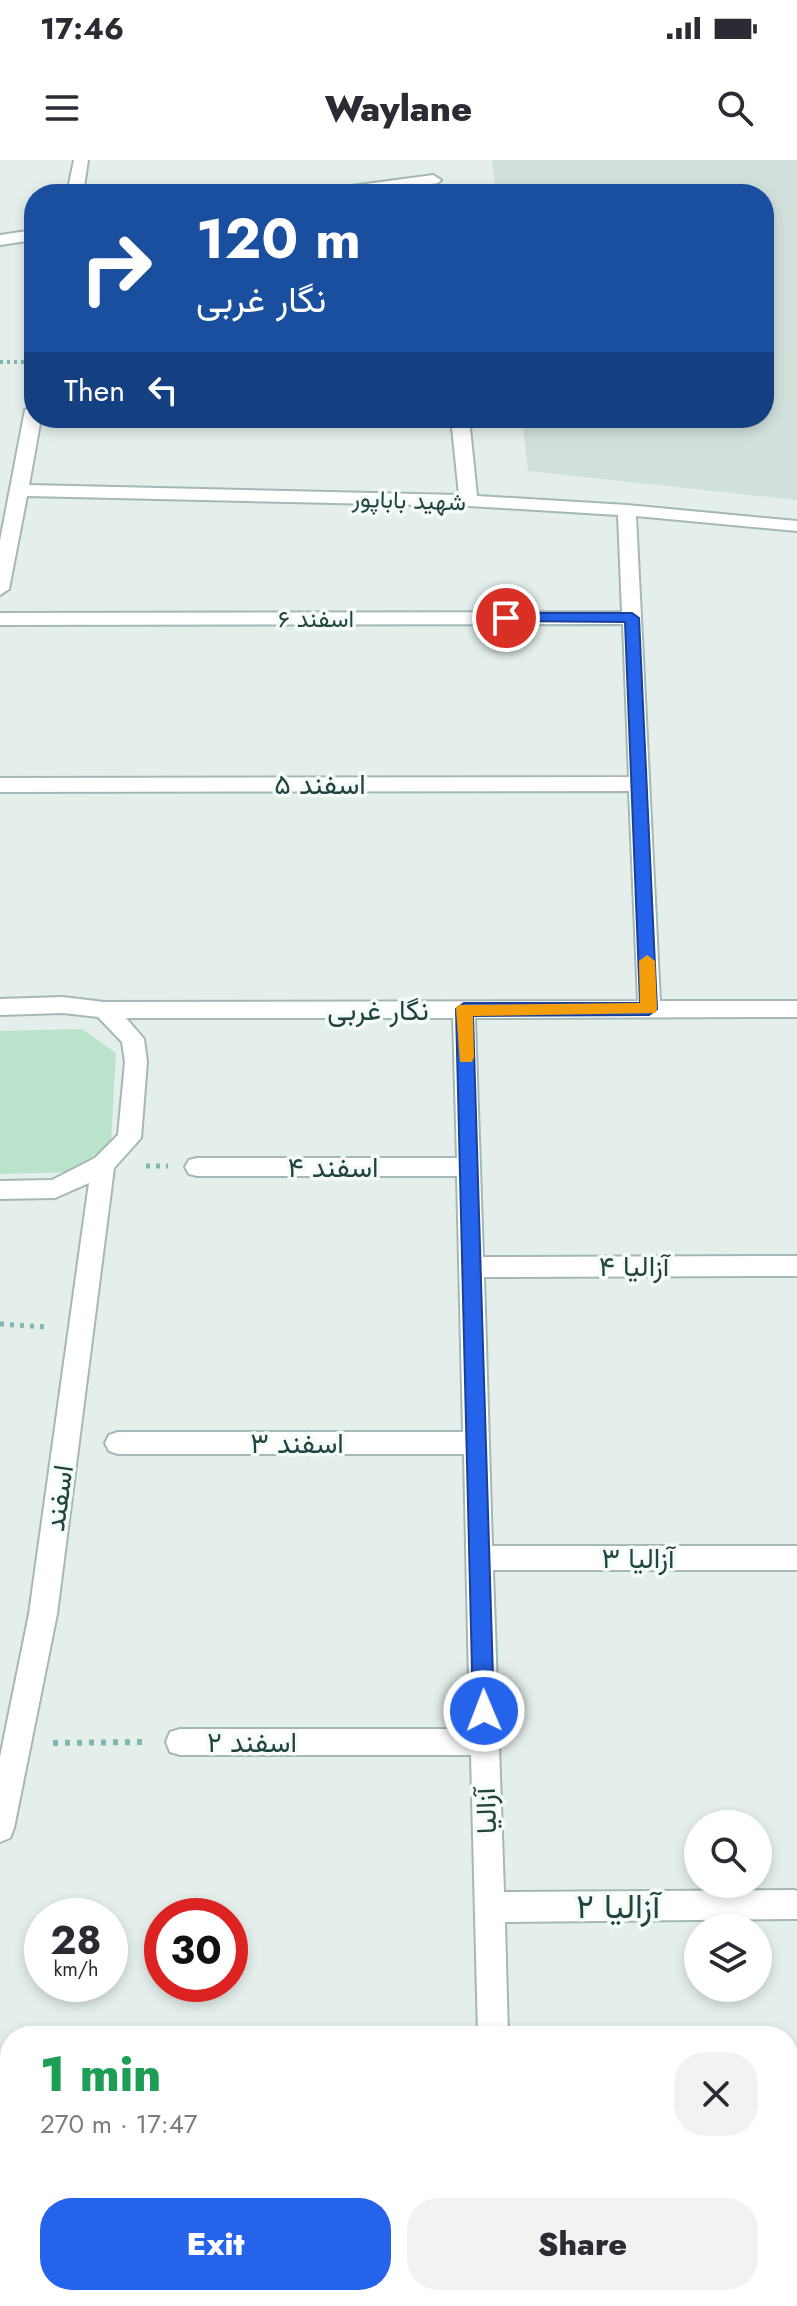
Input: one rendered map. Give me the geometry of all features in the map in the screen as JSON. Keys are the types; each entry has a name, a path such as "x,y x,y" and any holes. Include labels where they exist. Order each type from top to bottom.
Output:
{"street":[{"path":"77,184 81,160"},
{"path":"430,160 434,184"},
{"path":"0,240 24,236"},
{"path":"0,589 31,428"},
{"path":"461,428 469,501"},
{"name":"شهید باباپور","path":"19,490 469,501 627,510 797,526"},
{"path":"627,510 649,1009"},
{"name":"اسفند ۶","path":"0,619 632,618"},
{"name":"اسفند ۵","path":"0,785 639,784"},
{"name":"نگار غربی","path":"0,1007 63,1005 104,1010 797,1009"},
{"name":"آزالیا","path":"464,1009 493,2026"},
{"path":"0,1190 55,1189 103,1165 129,1138 136,1062 133,1039 104,1010"},
{"name":"اسفند","path":"0,1828 43,1614 103,1165"},
{"name":"اسفند ۴","path":"197,1167 469,1167"},
{"name":"آزالیا ۴","path":"472,1267 797,1266"},
{"name":"اسفند ۳","path":"118,1443 476,1443"},
{"name":"آزالیا ۳","path":"479,1558 797,1558"},
{"name":"اسفند ۲","path":"180,1742 485,1742"},
{"name":"آزالیا ۲","path":"489,1907 794,1905"}],"path":[{"path":"0,362 24,362"},
{"path":"0,1324 81,1329"},
{"name":"اسفند ۲","path":"19,1743 180,1742"}],"shaded area":[{"path":"492,160 797,160 797,500 528,471 523,428 774,428 774,184 495,184"}],"green space":[{"path":"82,1029 116,1053 111,1142 74,1172 0,1174 0,1031"}],"slow traffic":[{"path":"466,1057 464,1009 649,1009 647,961"}],"route":[{"path":"484,1711 464,1009 649,1009 632,618 506,618"}]}
